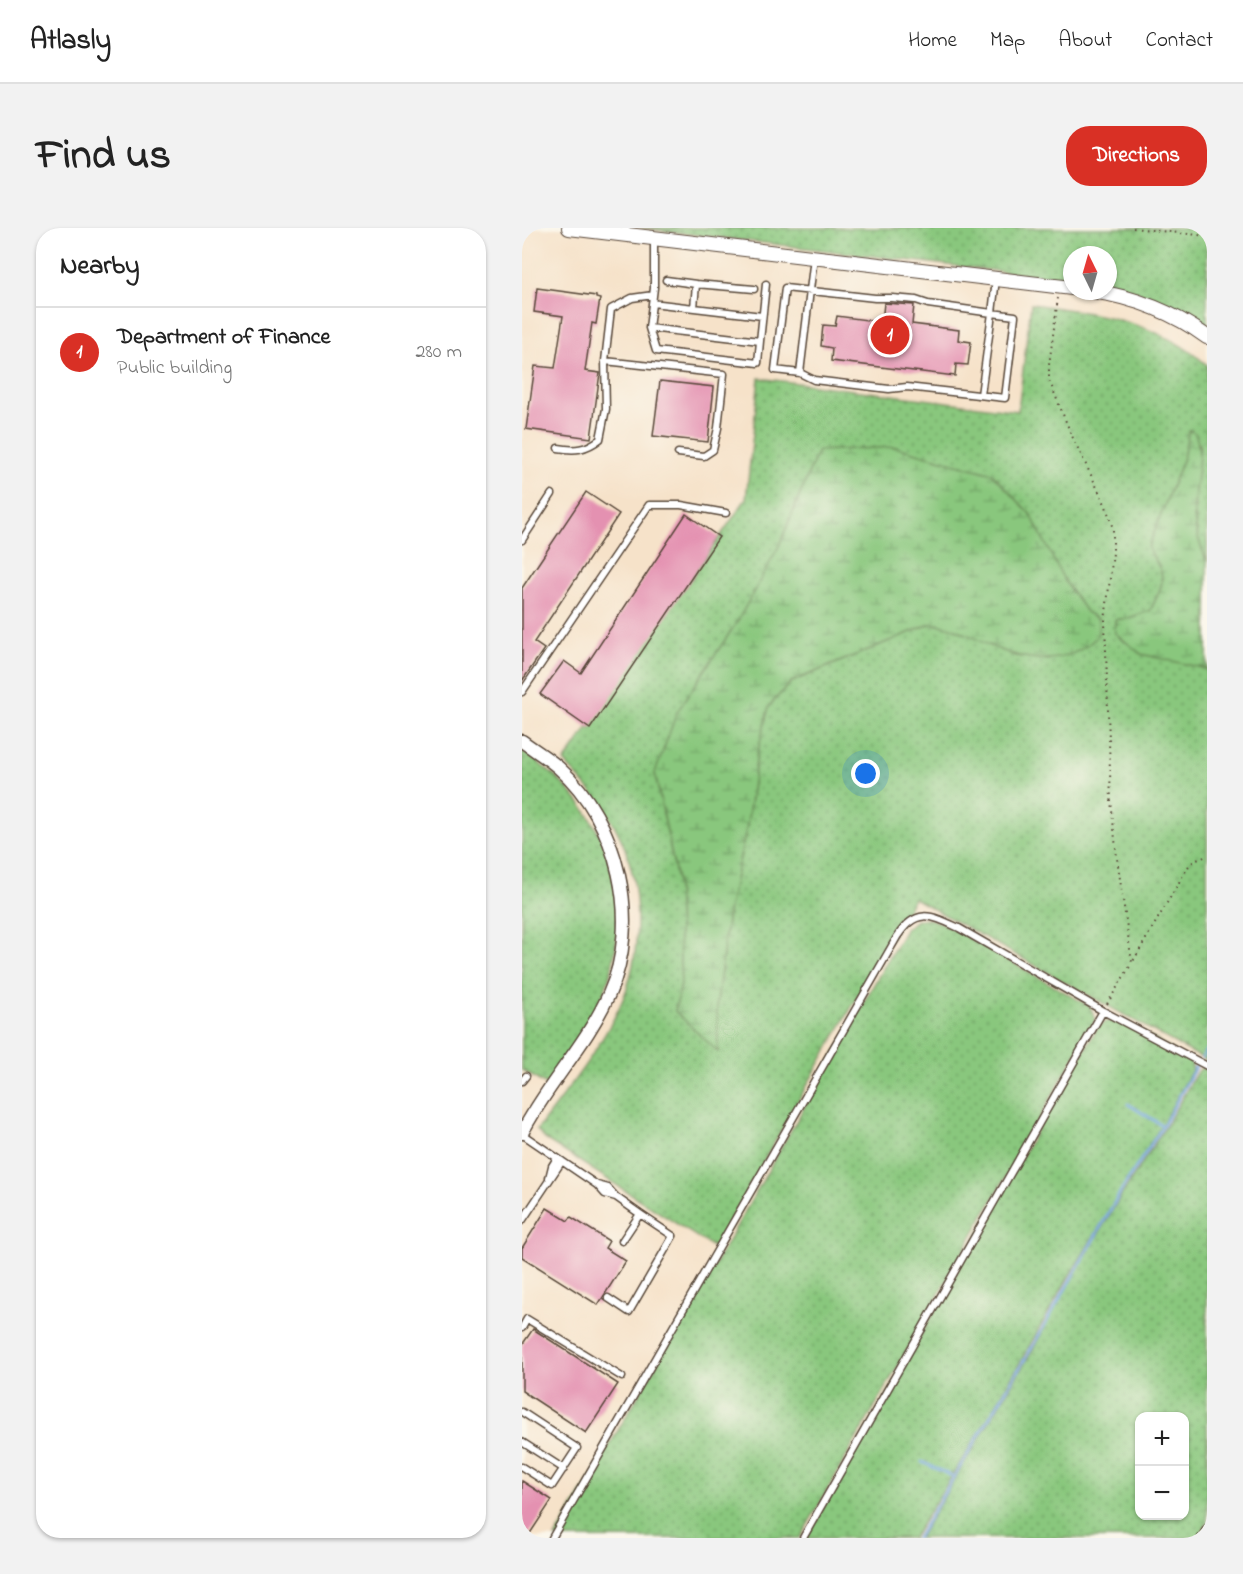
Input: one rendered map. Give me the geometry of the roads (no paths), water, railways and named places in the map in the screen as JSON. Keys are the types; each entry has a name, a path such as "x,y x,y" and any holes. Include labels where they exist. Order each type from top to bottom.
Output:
{"street":[{"path":"569,228 1063,287"},
{"path":"1117,297 1167,312 1207,337"},
{"path":"522,741 559,769 578,791 600,825 615,855 623,902 624,927 617,974 610,993 585,1038 523,1131"}],"lane":[{"path":"654,238 653,295 649,328 656,351 758,363 766,284"},
{"path":"800,373 813,257"},
{"path":"981,395 996,278"},
{"path":"666,280 754,289"},
{"path":"694,308 696,284"},
{"path":"785,288 916,300 928,304 992,313 1015,316 1005,398 907,387 889,389 814,380 800,373 775,370 785,288"},
{"path":"558,448 568,450 589,448 600,439 606,409 606,338 611,309 632,298 653,295"},
{"path":"652,303 762,316"},
{"path":"649,328 760,341"},
{"path":"605,361 724,374 718,429 713,450 704,456 678,453"},
{"path":"522,540 552,494"},
{"path":"522,692 649,505 681,505 726,513"},
{"path":"552,1538 904,926 913,919 925,915 934,916 1206,1065"},
{"path":"803,1538 1105,1008"},
{"path":"523,1131 597,1185 605,1194 616,1197 673,1236 629,1312 608,1298"},
{"path":"522,1221 559,1159"},
{"path":"622,1241 640,1214"},
{"path":"522,1328 527,1319 622,1377"},
{"path":"522,1412 577,1448 552,1486 522,1467"},
{"path":"522,1442 564,1469"},
{"path":"1201,1538 1207,1528"}],"waterway":[{"path":"1202,1058 1207,1050"},
{"path":"1163,1126 1196,1066"},
{"path":"954,1477 1031,1349 1124,1186 1163,1126 1128,1104"},
{"path":"917,1538 954,1477 922,1462"}],"place":[{"name":"Department of Finance","path":"890,335"}]}
